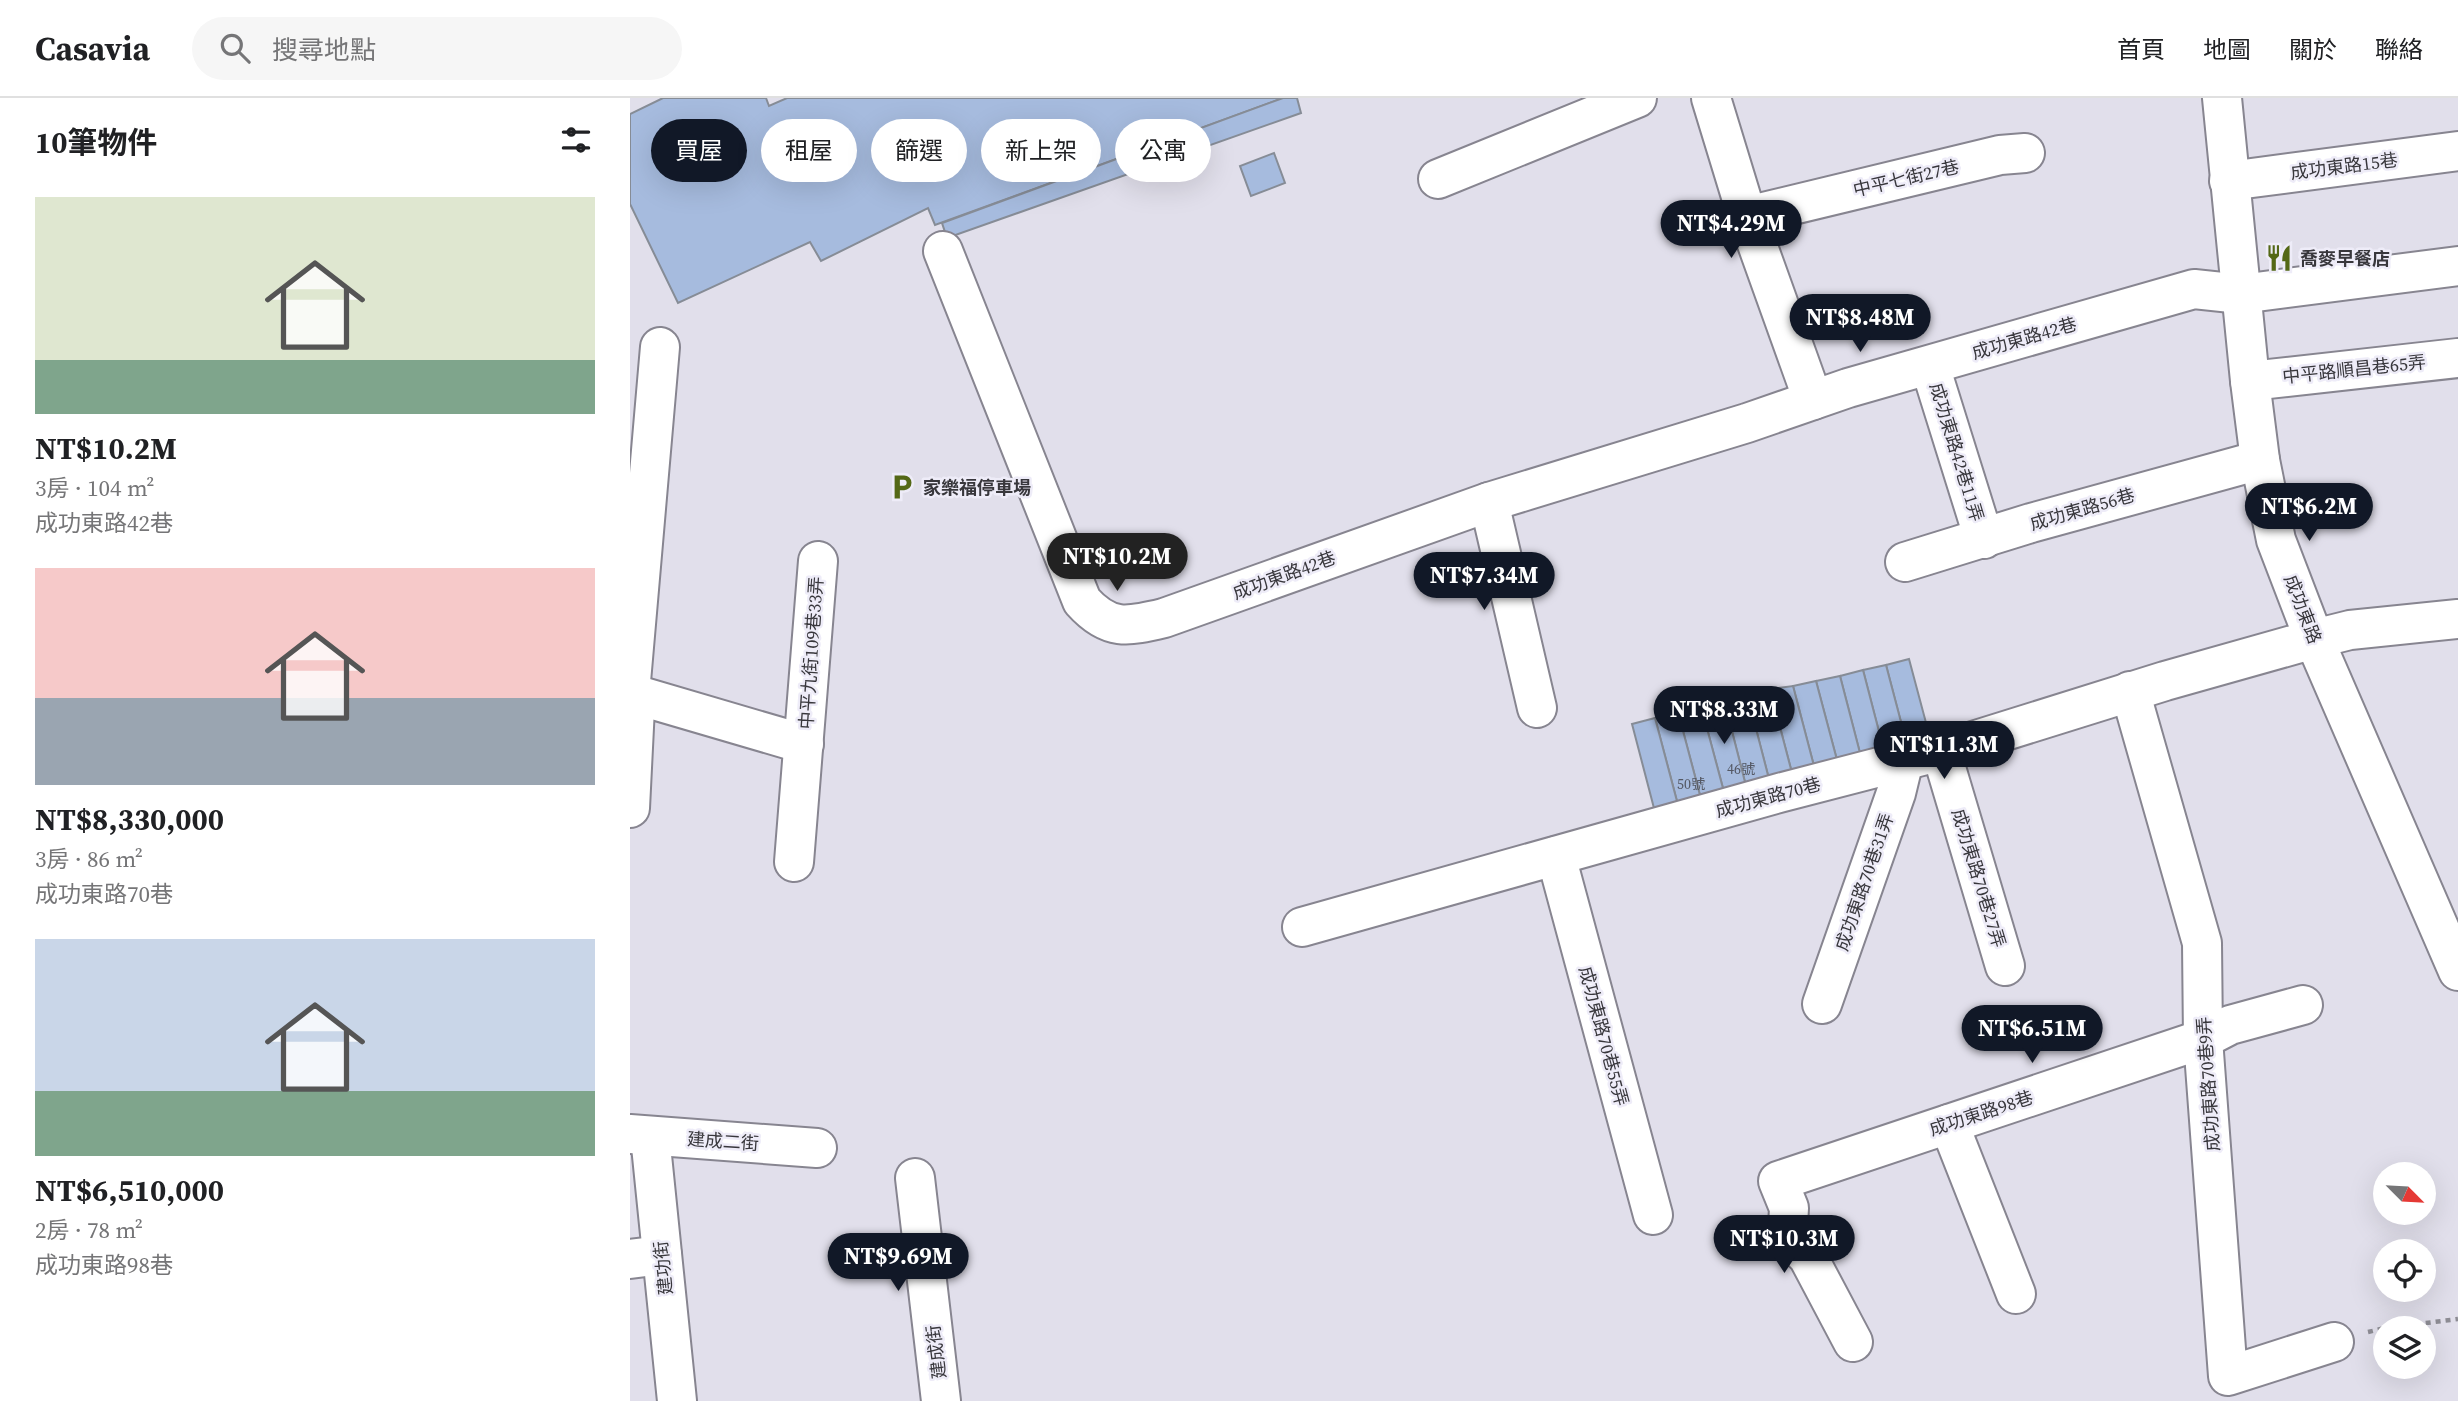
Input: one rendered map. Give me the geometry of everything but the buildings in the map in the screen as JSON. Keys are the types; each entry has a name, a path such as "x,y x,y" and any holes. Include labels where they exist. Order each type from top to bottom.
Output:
{"street":[{"path":"1438,179 1637,98"},
{"path":"1711,98 1747,216 1813,400"},
{"name":"成功東路","path":"2222,98 2250,381 2260,460 2276,540 2314,639 2458,971"},
{"name":"成功東路15巷","path":"2229,181 2458,151"},
{"name":"中平七街27巷","path":"1747,216 2000,156 2025,153"},
{"name":"成功東路42巷","path":"943,251 1077,592 1093,613 1112,624 1134,625 1164,618 1489,502 1747,424 1813,400 2194,289 2241,293 2458,266"},
{"path":"630,807 635,707 630,693 660,347"},
{"name":"中平路順昌巷65弄","path":"2250,381 2458,358"},
{"name":"成功東路42巷11弄","path":"1930,366 1984,539"},
{"name":"成功東路56巷","path":"1905,562 2031,523 2260,460"},
{"path":"1489,502 1537,708"},
{"name":"中平九街109巷33弄","path":"794,862 818,561"},
{"name":"成功東路70巷","path":"1302,927 1941,751 2130,691 2314,639 2350,630 2458,620"},
{"name":"成功東路70巷9弄","path":"2130,691 2202,943 2203,1039 2228,1376 2334,1342"},
{"name":"中平九街109巷33弄","path":"630,693 804,744"},
{"name":"成功東路70巷27弄","path":"1941,751 2005,966"},
{"name":"成功東路70巷31弄","path":"1822,1004 1896,793 1904,760"},
{"name":"成功東路70巷55弄","path":"1556,856 1653,1215"},
{"name":"成功東路98巷","path":"1853,1342 1808,1257 1795,1244 1788,1225 1789,1208 1778,1181 2203,1039 2230,1025 2303,1005"},
{"path":"1949,1124 2016,1294"},
{"name":"建成二街","path":"640,1135 817,1149"},
{"name":"建功街","path":"640,1135 646,1257 677,1401"},
{"name":"建成街","path":"915,1178 941,1401"}],"path":[{"path":"2436,1321 2458,1318"}],"place":[{"name":"喬麥早餐店","path":"2279,258"},
{"name":"家樂福停車場","path":"902,487"}]}
